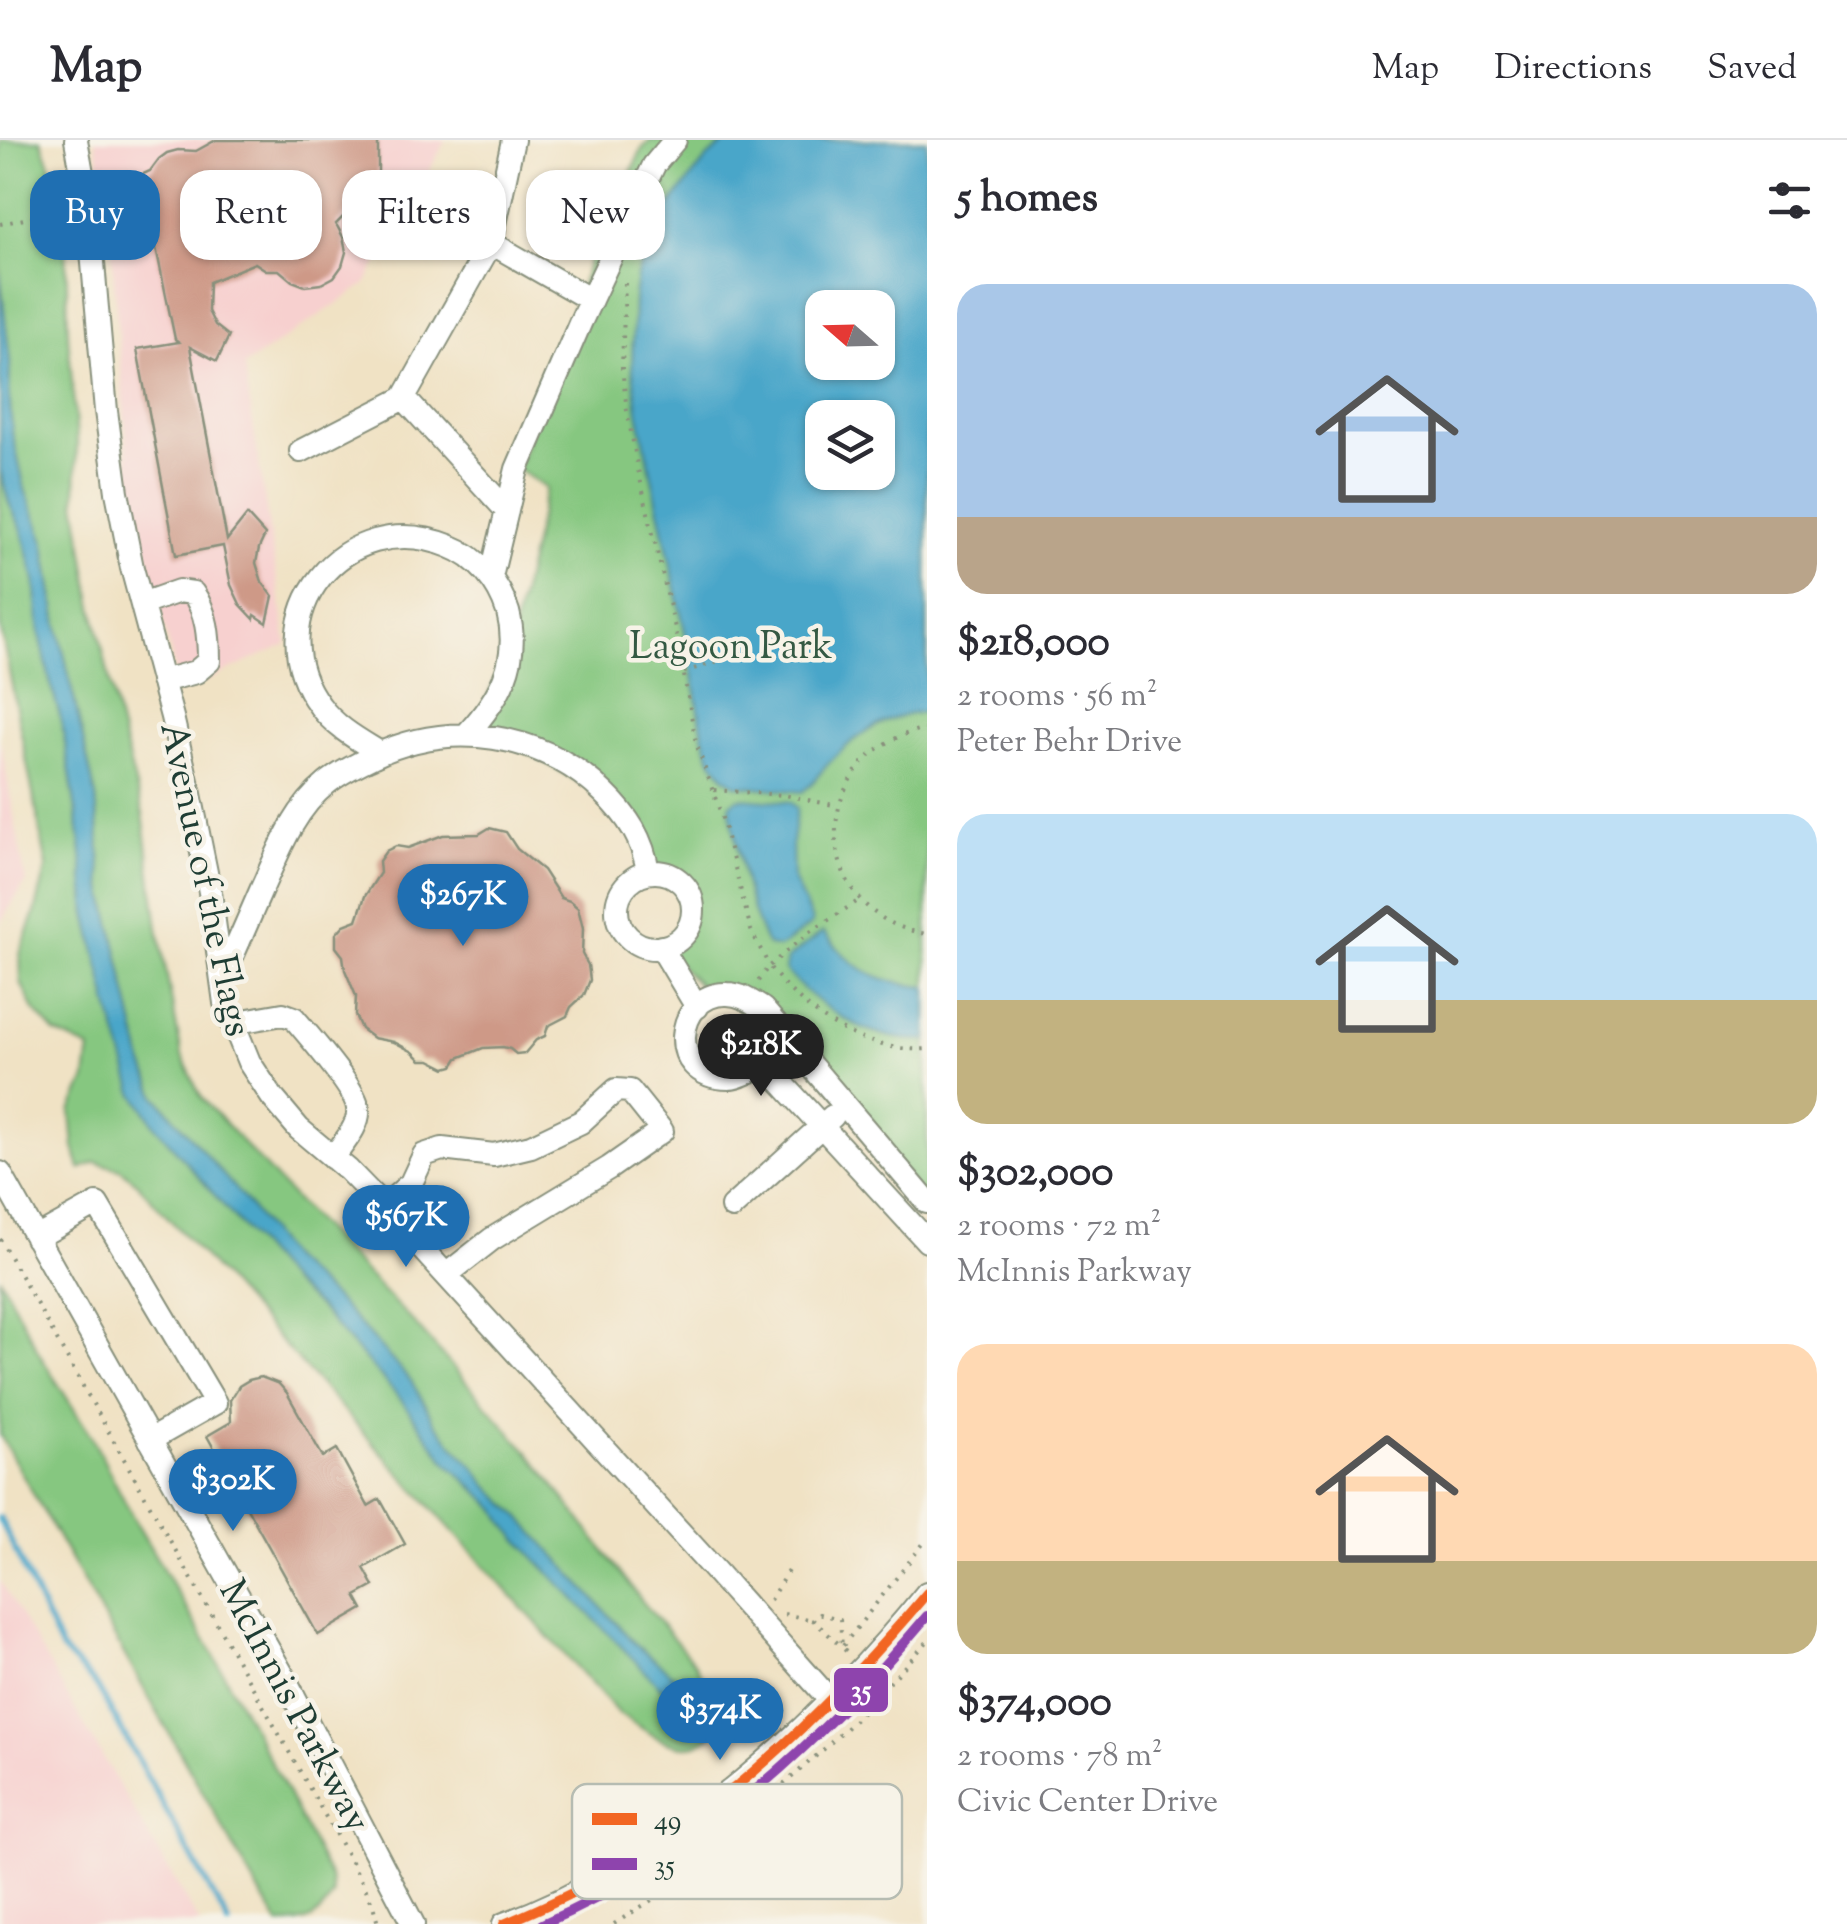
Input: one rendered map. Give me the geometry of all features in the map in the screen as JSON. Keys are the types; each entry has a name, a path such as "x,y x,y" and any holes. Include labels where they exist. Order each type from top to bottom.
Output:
{"street":[{"name":"Avenue of the Flags","path":"76,140 91,231 110,452 124,533 181,753 210,892 221,982 232,1023 249,1062 299,1129 348,1170 384,1208 830,1700"},
{"path":"506,173 513,140"},
{"path":"491,577 517,469 654,165 675,140"},
{"path":"506,252 591,300"},
{"path":"302,451 404,398 481,260"},
{"path":"404,398 507,512"},
{"path":"380,754 330,718 320,706 300,662 299,629 316,584 338,559 366,542 384,537 421,537 456,548 491,577 505,604 512,653 502,689 466,735"},
{"path":"142,604 180,591 193,593 202,605 210,661 196,672 162,681"},
{"path":"221,982 276,854 296,818 327,784 380,754 425,738 502,738 555,756 584,776 633,826 648,872"},
{"path":"659,871 677,878 692,903 693,913 686,932 661,948 632,941 616,916 624,887 639,874 648,872 659,871"},
{"path":"661,948 697,1007"},
{"path":"927,1202 764,1010 745,998 726,994 717,995 690,1015 682,1040 694,1065 712,1076 732,1079 759,1067 771,1071 927,1241"},
{"path":"232,1023 283,1014 294,1018 353,1093 358,1109 356,1122 333,1158"},
{"path":"384,1208 411,1183 424,1155 442,1149 494,1155 530,1146 580,1122 616,1090 630,1090 662,1131 610,1168 492,1239 446,1275"},
{"path":"732,1207 845,1105"},
{"name":"McInnis Parkway","path":"0,1173 286,1681 413,1924"},
{"path":"36,1238 98,1204 216,1403 150,1440"},
{"path":"736,1784 830,1700 927,1593"},
{"path":"504,1924 572,1894"}],"path":[{"path":"0,224 30,218"},
{"path":"626,278 621,342 625,400 639,474 696,743 714,790 751,930 769,966 819,1014 850,1033 886,1047 927,1050"},
{"path":"684,672 736,656"},
{"path":"927,728 909,731 877,748 853,773 838,806 836,840 844,872 861,900 904,930 927,934"},
{"path":"714,790 784,795 838,806"},
{"path":"745,998 769,966 823,923 861,900"},
{"path":"0,1239 363,1883 374,1904 378,1924"},
{"path":"788,1568 770,1600 785,1615 813,1620 842,1647 927,1539"},
{"path":"813,1620 820,1614 834,1616 840,1619 842,1632"},
{"path":"785,1784 868,1706 927,1642"},
{"path":"614,1924 655,1899"}],"shaded area":[{"path":"95,140 446,140 429,170 342,170 342,260 379,260 366,284 244,366 287,644 180,693 129,474 112,260 160,260 160,170 101,170"},
{"path":"0,738 26,882 0,923"},
{"path":"0,1580 200,1924 0,1924"}],"green space":[{"path":"0,140 41,140 52,170 30,170 30,260 66,260 77,440 76,502 92,602 143,814 158,928 182,1056 201,1097 414,1323 534,1459 695,1664 719,1708 724,1723 720,1727 673,1675 637,1646 487,1485 435,1423 411,1381 341,1305 289,1258 156,1096 142,1059 102,883 96,798 59,631 44,539 25,490 12,432 10,362 0,274"},
{"name":"Lagoon Park","path":"651,140 927,140 927,1202 763,1009 707,993 661,947 679,939 690,923 692,903 684,885 659,871 610,799 502,738 479,720 512,635 546,488 517,469 590,260 665,260 665,170 632,170"},
{"path":"0,471 35,580 41,634 62,723 81,842 87,914 134,1093 157,1128 291,1284 317,1306 399,1397 448,1464 497,1509 505,1524 689,1721 710,1737 695,1745 676,1744 619,1714 134,1180 120,1169 96,1162 80,1169 71,1111 86,1079 90,1049 55,1033 34,1010 21,983 20,954 47,866 0,625"},
{"path":"0,1277 41,1357 91,1436 136,1523 212,1652 331,1880 333,1895 311,1919 279,1924 0,1435"}],"water":[{"path":"729,140 927,140 927,712 886,721 861,735 802,792 736,785 711,759 703,735 632,365 637,276 642,260 665,260 665,212 707,158"},
{"path":"0,274 10,362 12,432 25,490 44,539 59,631 96,798 102,883 142,1059 156,1096 289,1258 341,1305 411,1381 435,1423 487,1485 637,1646 673,1675 720,1727 710,1737 689,1721 535,1558 497,1509 448,1464 399,1397 317,1306 291,1284 157,1128 134,1093 87,914 81,842 62,723 40,634 35,580 0,470"},
{"path":"740,798 790,802 797,808 792,842 793,879 812,924 779,948 768,946 749,897 730,811 731,803"},
{"path":"823,932 847,958 868,972 927,987 927,1040 867,1030 831,1011 799,985 785,970 787,959"}],"building":[{"path":"216,140 378,140 378,170 342,170 342,218 336,224 342,235 344,260 334,277 305,286 279,270 266,270 255,263 209,282 208,311 215,325 229,336 217,361 190,347 227,540 247,515 265,535 256,563 262,582 273,596 267,623 255,615 254,619 240,604 231,585 223,546 176,555 137,349 179,342 175,339 159,260 160,170 151,170 167,153 196,151"},
{"path":"489,828 506,832 517,849 543,870 561,898 578,908 583,928 582,954 590,980 584,995 567,1016 548,1026 545,1036 525,1053 516,1054 503,1047 483,1048 458,1058 446,1068 421,1060 394,1042 373,1038 361,1029 355,1015 356,996 343,956 336,947 336,934 344,925 357,920 386,851 396,846 408,848 443,835 479,834"},
{"path":"261,1377 279,1384 287,1393 323,1457 337,1449 368,1506 380,1499 405,1544 364,1568 374,1586 356,1596 363,1609 318,1635 207,1436 231,1422 230,1400 239,1386"}],"waterway":[{"path":"0,1518 61,1649 97,1686 229,1924"}],"transit line":[{"name":"49","path":"739,1784 823,1707 927,1593"},
{"name":"35","path":"762,1784 844,1708 927,1616"},
{"name":"49","path":"504,1924 572,1892"},
{"name":"35","path":"542,1924 594,1899"}]}
